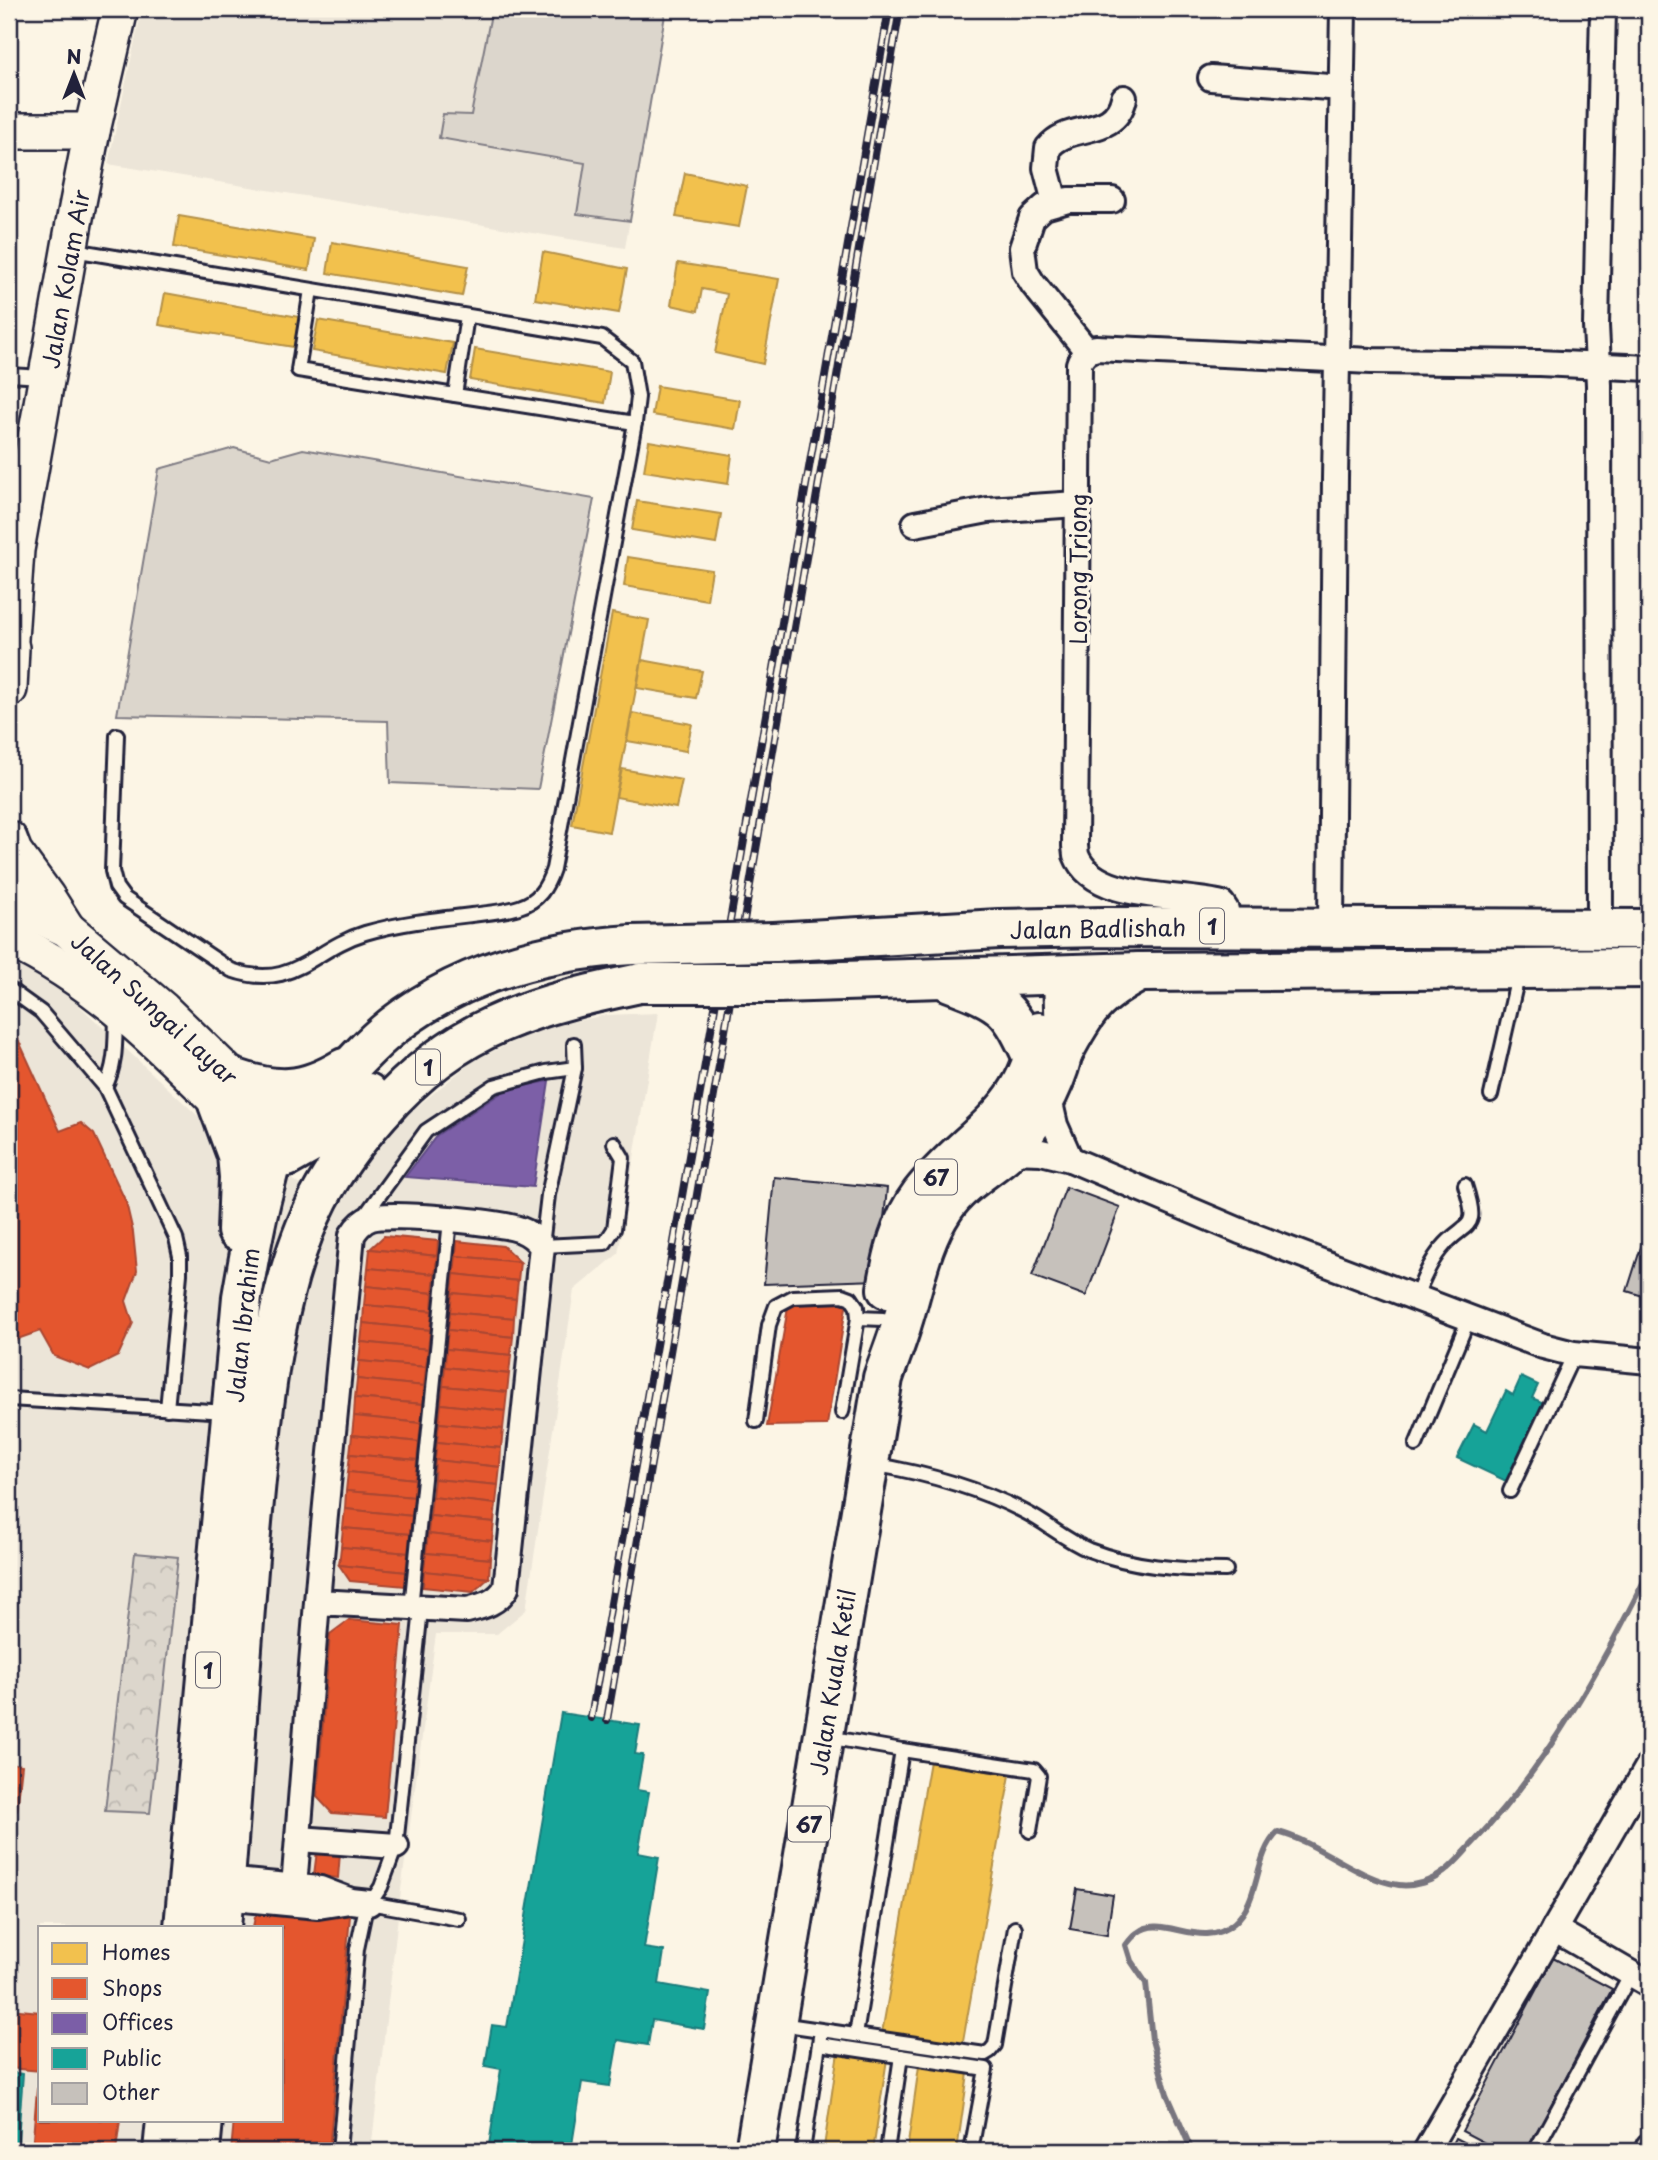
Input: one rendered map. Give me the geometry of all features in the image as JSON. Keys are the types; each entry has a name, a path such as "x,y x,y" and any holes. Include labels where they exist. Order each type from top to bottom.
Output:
{"main road":[{"name":"Jalan Kolam Air","path":"9,690 12,560 92,131 120,9"},
{"path":"9,131 92,131"},
{"path":"9,839 14,852 67,929"},
{"name":"Jalan Sungai Layar","path":"9,902 67,929 163,1010 225,1091"},
{"path":"782,942 805,952 829,956 985,949 1017,951 1038,958 1051,973 1066,957 1099,949 1240,944 1259,940 1282,926"},
{"name":"Jalan Badlishah","path":"632,945 782,942 999,929 1282,926 1649,929"},
{"name":"Jalan Sungai Layar","path":"9,939 39,953 81,981 145,1033 225,1091 288,1145"},
{"name":"Jalan Ibrahim","path":"184,1926 242,1297 253,1234 288,1145 357,1060 412,1012 468,981 510,965 585,947 632,945"},
{"name":"Jalan Badlishah","path":"640,983 778,983 1051,973 1649,968"},
{"path":"937,977 1001,1004 1048,1070 1088,1009 1112,986 1140,972"},
{"name":"Jalan Kuala Ketil","path":"755,2151 883,1378 903,1321 918,1259 930,1232 945,1206 964,1185 1008,1151 1023,1134 1048,1070 1039,1034 1051,973"},
{"name":"Jalan Ibrahim","path":"223,1901 260,1437 274,1346 297,1251 320,1196 375,1119 413,1079 448,1052 501,1022 581,995 640,983"},
{"path":"274,1346 269,1309 273,1276 281,1240 299,1186 288,1145 334,1129 400,1063 434,1040 480,1021 501,1022"},
{"path":"242,1297 235,1265 239,1177 225,1091 298,1088 329,1077 357,1060"},
{"name":"Jalan Kuala Ketil","path":"883,1378 871,1318 905,1219 936,1177 992,1125 1024,1083 1048,1070"},
{"path":"163,2151 166,2122"},
{"path":"200,2151 203,2122"}],"street":[{"path":"1331,927 1343,9"},
{"path":"1600,929 1596,326 1603,9"},
{"path":"1211,78 1342,88"},
{"path":"1055,202 1046,168 1048,148 1059,138 1116,117 1124,99"},
{"path":"1112,200 1055,202 1044,207 1032,218 1024,236 1025,271 1087,351 1096,348 1337,359 1649,368"},
{"name":"Lorong Triong","path":"1087,351 1079,364 1076,855 1080,866 1097,880 1146,893 1222,904 1226,910 1227,926"},
{"path":"915,524 1009,508 1077,503"},
{"path":"1048,1070 1055,1125 1070,1159"},
{"path":"1008,1151 1041,1152 1070,1159 1240,1231 1544,1346 1574,1354 1649,1361"},
{"path":"294,1886 317,1602 352,1235 359,1224 382,1216 514,1227 530,1234 542,1246 506,1588 496,1600 467,1610 317,1602"},
{"path":"1426,2151 1649,1765"},
{"path":"299,1839 396,1846"},
{"path":"223,1901 294,1886 320,1889 360,1902"},
{"path":"223,1901 318,1906 360,1902"},
{"path":"1554,1929 1640,1979"},
{"path":"1647,2151 1649,2146"}],"lane":[{"path":"69,250 602,338 632,361 638,397 553,869 547,887 535,900 520,907 423,921 365,933 336,944 307,965 270,976 248,976 231,970 124,898 116,887 112,871 117,736"},
{"path":"311,290 298,370 635,423"},
{"path":"455,395 467,316"},
{"path":"9,375 47,377"},
{"path":"1491,1095 1520,968"},
{"path":"9,989 41,1012 105,1087 176,1238 180,1256 167,1409"},
{"path":"105,1087 112,1074 115,1058 116,1008"},
{"path":"574,1044 575,1068 548,1195 542,1246 605,1243 614,1229 623,1158 614,1143"},
{"path":"359,1224 426,1131 494,1086 546,1072 575,1068"},
{"path":"1415,1298 1433,1261 1452,1238 1466,1229 1472,1216 1465,1185"},
{"path":"360,1902 381,1886 396,1846 450,1220"},
{"path":"756,1421 769,1325 776,1306 793,1297 843,1295 851,1298 857,1307 871,1318 842,1412"},
{"path":"1416,1445 1469,1318"},
{"path":"1510,1491 1574,1354"},
{"path":"9,1399 232,1412"},
{"path":"868,1464 906,1470 999,1500 1027,1513 1061,1536 1089,1550 1131,1563 1179,1570 1226,1570"},
{"path":"823,1736 1034,1770 1039,1776 1030,1831"},
{"path":"856,2035 902,1750"},
{"path":"360,1902 458,1919"},
{"path":"339,2151 357,1950 365,1911 360,1902"},
{"path":"776,2023 985,2053 995,2045 1015,1928"},
{"path":"1535,2151 1640,1979"},
{"path":"803,2151 821,2030"},
{"path":"819,2044 986,2069 971,2151"},
{"path":"887,2151 901,2056"}],"shaded area":[{"path":"142,9 666,9 625,248 108,164"},
{"path":"9,950 42,971 212,1129 333,1205 403,1118 473,1061 542,1028 606,1015 658,1013 618,1254 574,1290 526,1610 497,1634 436,1634 401,1890 371,2151 9,2151"}],"green space":[{"path":"492,9 666,9 630,221 577,214 585,163 439,138 443,114 471,115"},
{"path":"234,448 271,458 303,449 594,499 538,789 390,783 388,721 117,715 159,469"},
{"path":"135,1553 178,1557 150,1813 105,1811"}],"building: Homes":[{"path":"685,173 747,186 739,227 676,217"},
{"path":"179,216 314,239 309,270 174,247"},
{"path":"332,242 468,266 462,296 327,273"},
{"path":"543,252 627,269 619,313 535,299"},
{"path":"678,263 779,279 763,364 715,353 727,294 702,289 698,311 671,305"},
{"path":"165,293 299,317 294,347 159,325"},
{"path":"318,320 453,343 447,374 312,351"},
{"path":"475,349 610,372 605,403 470,380"},
{"path":"657,386 740,400 735,429 652,415"},
{"path":"649,441 732,455 728,484 644,471"},
{"path":"637,501 721,514 716,544 632,530"},
{"path":"628,557 712,570 707,600 624,586"},
{"path":"612,613 649,620 609,832 572,825"},
{"path":"642,660 702,671 696,698 637,688"},
{"path":"632,713 692,724 686,751 627,741"},
{"path":"622,769 682,780 676,808 616,797"},
{"path":"930,1761 1010,1775 962,2047 882,2033"},
{"path":"838,2052 887,2059 873,2151 824,2147"},
{"path":"919,2066 968,2073 957,2151 907,2151"}],"building: Shops":[{"path":"9,1028 18,1039 60,1131 81,1123 94,1134 126,1202 133,1232 137,1271 126,1301 133,1323 118,1356 90,1370 54,1356 40,1331 9,1342"},
{"path":"384,1236 438,1241 437,1256 370,1249"},
{"path":"457,1241 503,1246 520,1262 456,1256"},
{"path":"370,1249 437,1256 435,1274 368,1268"},
{"path":"456,1256 520,1262 518,1281 454,1274"},
{"path":"368,1268 435,1274 433,1293 366,1286"},
{"path":"454,1274 518,1281 516,1299 452,1293"},
{"path":"366,1286 433,1293 432,1311 364,1305"},
{"path":"452,1293 516,1299 514,1318 450,1312"},
{"path":"847,1301 827,1425 767,1426 789,1302"},
{"path":"364,1305 432,1311 430,1330 363,1323"},
{"path":"450,1312 514,1318 513,1337 448,1330"},
{"path":"363,1323 430,1330 428,1349 361,1342"},
{"path":"448,1330 513,1337 511,1355 446,1349"},
{"path":"361,1342 428,1349 426,1367 359,1361"},
{"path":"446,1349 511,1355 509,1374 445,1367"},
{"path":"359,1361 426,1367 424,1386 357,1379"},
{"path":"445,1367 509,1374 507,1392 443,1386"},
{"path":"357,1379 424,1386 423,1404 355,1398"},
{"path":"443,1386 507,1392 505,1411 441,1404"},
{"path":"355,1398 423,1404 421,1423 354,1416"},
{"path":"441,1404 505,1411 503,1429 439,1423"},
{"path":"354,1416 421,1423 419,1442 352,1435"},
{"path":"439,1423 503,1429 501,1448 437,1442"},
{"path":"352,1435 419,1442 417,1460 350,1454"},
{"path":"437,1442 501,1448 500,1467 435,1460"},
{"path":"350,1454 417,1460 415,1479 348,1472"},
{"path":"435,1460 500,1467 498,1485 434,1479"},
{"path":"348,1472 415,1479 414,1497 346,1491"},
{"path":"434,1479 498,1485 496,1504 432,1497"},
{"path":"346,1491 414,1497 412,1516 345,1509"},
{"path":"432,1497 496,1504 494,1522 430,1516"},
{"path":"345,1509 412,1516 410,1534 343,1528"},
{"path":"430,1516 494,1522 492,1541 428,1534"},
{"path":"343,1528 410,1534 408,1553 341,1547"},
{"path":"428,1534 492,1541 490,1559 426,1553"},
{"path":"341,1547 408,1553 406,1572 339,1565"},
{"path":"426,1553 490,1559 489,1578 424,1571"},
{"path":"339,1565 406,1572 405,1586 350,1581"},
{"path":"424,1571 489,1578 473,1592 423,1587"},
{"path":"349,1620 403,1625 385,1817 332,1813 317,1797 330,1634"},
{"path":"9,1763 22,1765 17,1811 9,1810"},
{"path":"317,1851 340,1853 338,1878 314,1875"},
{"path":"264,1908 350,1916 329,2151 231,2151 234,2122 284,2122 284,1926 253,1926 255,1917"},
{"path":"9,2009 38,2012 38,2071 9,2068"},
{"path":"37,2089 38,2122 120,2122 116,2151 32,2151"}],"building: Offices":[{"path":"549,1081 533,1187 405,1177 437,1135 507,1089"}],"building: Public":[{"path":"1521,1377 1538,1385 1532,1398 1544,1403 1506,1481 1457,1458 1474,1424 1487,1431 1506,1391 1513,1395"},
{"path":"561,1713 640,1725 635,1754 643,1755 637,1790 649,1792 638,1853 659,1857 644,1948 664,1951 659,1984 710,1993 704,2029 652,2020 648,2045 618,2040 610,2086 582,2082 571,2151 488,2151 501,2069 485,2066 492,2025 507,2027"},
{"path":"9,2072 23,2074 17,2151 9,2151"}],"building: Other":[{"path":"774,1177 887,1188 878,1280 764,1284"},
{"path":"1066,1187 1120,1207 1086,1296 1032,1276"},
{"path":"1649,1225 1649,1298 1627,1291"},
{"path":"1077,1889 1113,1895 1107,1935 1070,1929"},
{"path":"1553,1958 1612,1989 1527,2151 1500,2151 1462,2131"},
{"path":"1456,2138 1481,2151 1449,2151"}],"waterway":[{"path":"1192,2151 1167,2094 1152,2040 1146,1983 1131,1961 1126,1945 1128,1942 1147,1928 1170,1928 1208,1934 1221,1931 1234,1923 1249,1902 1264,1853 1278,1832 1309,1844 1368,1876 1399,1885 1428,1881 1444,1872 1500,1813 1549,1748 1592,1678 1649,1571"}],"railway":[{"path":"591,1718 889,9"},
{"path":"607,1720 900,9"}]}
